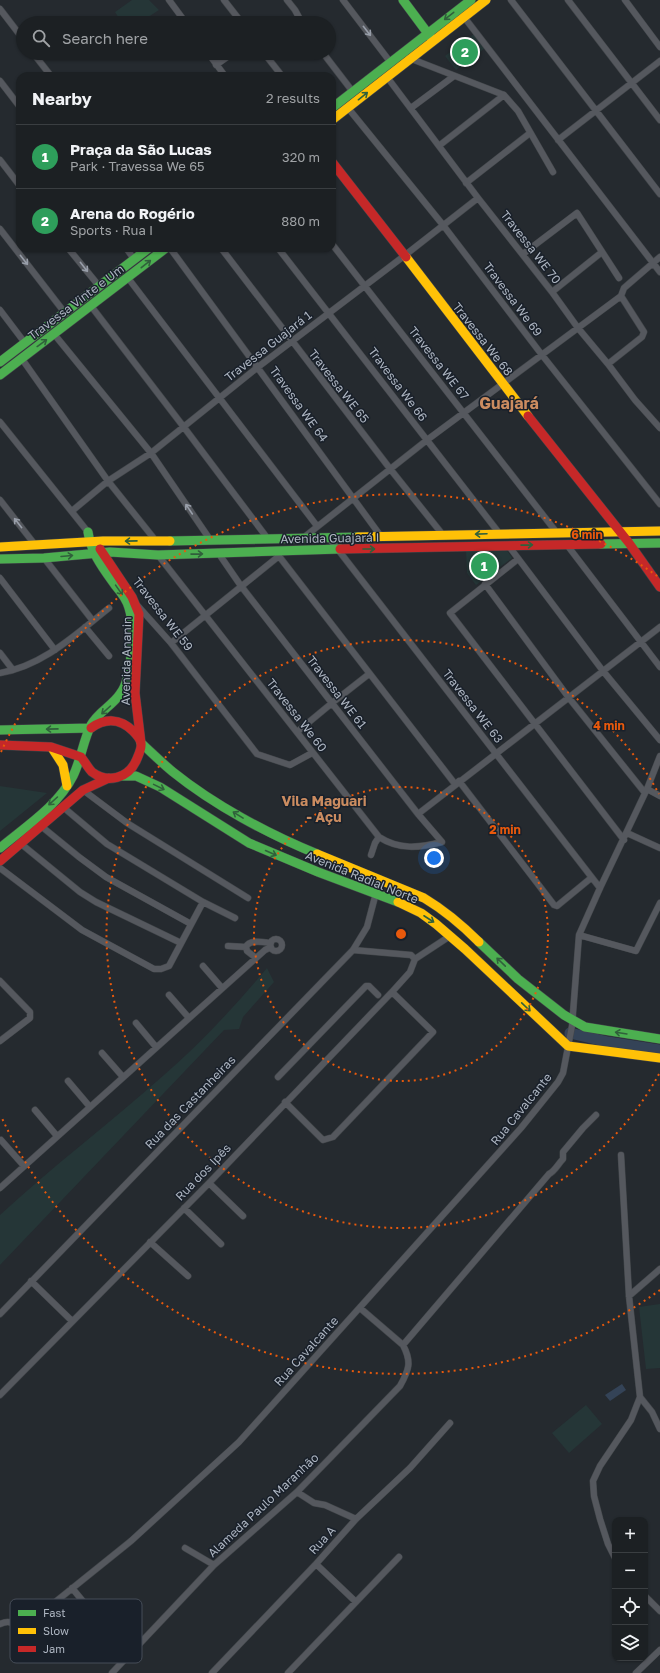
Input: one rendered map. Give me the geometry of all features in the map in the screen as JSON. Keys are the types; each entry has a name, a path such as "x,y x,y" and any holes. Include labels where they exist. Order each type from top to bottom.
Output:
{"main road":[{"path":"403,0 431,37"},
{"path":"336,110 353,92 401,54 464,17 486,0"},
{"path":"336,112 348,108 410,59 466,1"},
{"name":"Travessa We 68","path":"336,167 503,384 620,531 660,587"},
{"name":"Travessa Vinte e Um","path":"0,362 144,252"},
{"name":"Travessa Vinte e Um","path":"0,375 161,252"},
{"name":"Avenida Guajará I","path":"0,548 92,542 211,541 380,535 660,531"},
{"name":"Avenida Ananin","path":"88,532 97,553 125,599 130,610 132,626 127,677 122,691 94,720 89,731"},
{"name":"Avenida Guajará I","path":"0,559 44,558 97,553 158,555 277,554 337,549 660,543"},
{"name":"Travessa WE 59","path":"97,553 136,604"},
{"name":"Avenida Ananin","path":"136,604 140,625 135,693 141,747"},
{"path":"0,730 89,731 104,721 119,722 132,730 141,747 132,770 123,776 109,778 83,790 0,861"},
{"path":"0,848 56,800 67,786 73,778 89,731"},
{"path":"0,745 51,747 82,755 93,772 109,778"},
{"path":"51,747 64,765 67,786"},
{"name":"Avenida Radial Norte","path":"141,747 201,792 261,829 307,850 376,877 424,898 436,905 464,927 518,979 572,1022 584,1027 660,1039"},
{"name":"Avenida Radial Norte","path":"123,776 136,776 160,787 249,843 318,872 376,893 421,913 450,936 569,1042"},
{"path":"569,1042 660,1058"}],"street":[{"path":"169,0 181,16"},
{"path":"224,0 237,16"},
{"path":"287,0 298,16"},
{"path":"343,0 391,62"},
{"path":"511,0 660,194"},
{"path":"568,0 660,120"},
{"path":"625,0 660,47"},
{"path":"0,8 16,30"},
{"path":"464,17 660,272"},
{"path":"401,54 410,59 504,95 515,105 553,172"},
{"path":"38,60 48,72"},
{"path":"213,60 222,72"},
{"path":"216,65 223,60"},
{"path":"269,60 279,72"},
{"path":"328,60 353,92"},
{"path":"558,140 660,61"},
{"path":"410,108 454,76"},
{"name":"Travessa WE 70","path":"387,77 440,145 466,183 523,254 578,328 635,400 660,428"},
{"path":"0,81 16,102"},
{"path":"440,145 504,95"},
{"name":"Travessa We 69","path":"348,108 443,225 542,355 660,504"},
{"path":"466,183 530,133"},
{"path":"0,160 16,181"},
{"name":"Travessa Guajará 1","path":"72,511 108,481 151,452 258,367 478,198"},
{"path":"523,254 577,213 619,278"},
{"path":"0,230 16,250"},
{"name":"Travessa WE 67","path":"336,249 557,533"},
{"path":"17,252 65,313"},
{"path":"71,252 99,286"},
{"path":"129,252 134,259"},
{"name":"Travessa WE 64","path":"173,252 380,535"},
{"name":"Travessa WE 65","path":"224,252 391,470 443,535"},
{"name":"Travessa We 66","path":"281,252 499,533"},
{"path":"552,292 602,252"},
{"path":"303,538 391,470 427,440 621,296 624,288 660,257"},
{"path":"128,278 317,526"},
{"path":"608,364 642,337 644,332 621,296"},
{"path":"91,306 268,539"},
{"path":"0,310 25,343"},
{"path":"54,334 151,452 211,541"},
{"path":"22,359 108,481 156,541"},
{"path":"0,422 88,532"},
{"path":"0,500 36,546"},
{"name":"Travessa WE 63","path":"329,538 600,888"},
{"path":"567,545 660,667"},
{"path":"508,546 659,738"},
{"name":"Travessa WE 61","path":"219,554 241,586 418,814 442,842"},
{"path":"171,643 241,586 277,554 369,674 554,905 557,906 591,878"},
{"name":"Travessa We 60","path":"158,555 379,837 397,846 414,846 442,842"},
{"path":"44,558 92,621"},
{"path":"518,559 450,613 624,840"},
{"path":"0,578 55,650"},
{"path":"485,584 569,698 646,791 660,796"},
{"name":"Travessa WE 59","path":"136,604 171,643 257,754 290,765 312,753"},
{"path":"0,673 13,670 55,650 109,608"},
{"path":"85,627 109,656"},
{"path":"418,814 660,627"},
{"path":"0,653 13,670"},
{"path":"297,732 369,674"},
{"name":"Rua Cavalcante","path":"59,1599 130,1541 239,1442 521,1128 558,1082 563,1073 572,1022 580,935 600,888 628,833 660,756"},
{"path":"83,790 127,824 248,898"},
{"path":"63,807 107,844 203,902 236,918"},
{"path":"41,826 106,877 191,924"},
{"path":"628,833 660,848"},
{"path":"371,855 375,843 379,837"},
{"path":"20,844 85,895 181,943"},
{"path":"0,868 82,930 154,969 161,969 169,966 203,902"},
{"name":"Rua das Castanheiras","path":"0,1314 353,950 367,926 376,893"},
{"path":"580,935 636,951 658,912 660,903"},
{"path":"353,950 409,955 414,959 450,936"},
{"path":"0,1188 271,945 250,942 246,947"},
{"path":"228,946 246,947"},
{"path":"246,947 247,951 256,958"},
{"name":"Rua dos Ipês","path":"0,1396 209,1183 392,992 410,972 414,959"},
{"path":"203,966 222,988"},
{"path":"0,981 30,1012 31,1015 30,1018 0,1041"},
{"path":"278,1077 366,986 369,986 378,996"},
{"path":"285,1102 323,1140 335,1135 433,1032 392,992"},
{"path":"169,995 189,1018"},
{"path":"136,1024 156,1047"},
{"path":"102,1053 123,1077"},
{"path":"68,1082 90,1107"},
{"path":"35,1110 57,1136"},
{"path":"360,1308 403,1345 549,1174 554,1171 556,1165 563,1159 563,1152 596,1115"},
{"path":"1,1140 24,1166"},
{"path":"612,1553 600,1519 594,1496 593,1482 600,1466 631,1420 640,1397 629,1296 622,1155"},
{"path":"209,1183 243,1216"},
{"path":"184,1208 221,1244"},
{"path":"150,1242 188,1276"},
{"path":"629,1296 660,1268"},
{"path":"31,1281 72,1321"},
{"name":"Alameda Paulo Maranhão","path":"142,1641 214,1565 297,1492 400,1386 408,1367 408,1354 403,1345"},
{"path":"640,1397 652,1412 660,1429"},
{"name":"Rua A","path":"212,1673 316,1564 356,1519 410,1468 450,1423"},
{"path":"297,1492 314,1503 325,1505 356,1519"},
{"path":"185,1548 214,1565"},
{"path":"288,1673 399,1557"},
{"path":"316,1564 356,1602"},
{"path":"72,1588 81,1599"},
{"path":"648,1599 660,1611"},
{"path":"0,1624 10,1621"},
{"path":"636,1673 660,1650"},
{"name":"Alameda Paulo Maranhão","path":"112,1673 121,1663"}],"shaded area":[{"path":"132,0 149,0 159,10 150,16 118,16 115,12"},
{"path":"474,34 485,48 456,70 445,56"},
{"path":"506,549 512,558 476,585 467,573 466,550"},
{"path":"0,786 47,793 0,831"},
{"path":"267,968 274,982 243,1017 239,1029 224,1030 0,1265 0,1215 40,1179 144,1093 192,1050"},
{"path":"660,1304 660,1368 646,1369 639,1307"},
{"path":"586,1405 602,1424 569,1453 552,1433"}],"water":[{"path":"622,1384 626,1390 610,1401 605,1395"}],"waterway":[{"path":"570,1033 608,1042 660,1050"}],"traffic: fast":[{"path":"403,0 432,39"},
{"path":"336,105 471,0"},
{"path":"0,362 144,252"},
{"path":"0,375 161,252"},
{"path":"0,848 50,806 67,787 76,770 91,725 97,716 120,694 127,677 130,665 132,639 131,616 129,608 124,596 98,560 92,547 88,532"},
{"path":"170,541 358,537"},
{"path":"601,544 660,543"},
{"path":"0,559 44,558 110,552 158,555 340,549"},
{"path":"0,730 91,728"},
{"path":"141,743 173,772 206,796 261,828 317,854"},
{"path":"123,776 136,776 160,787 249,843 318,872 398,902"},
{"path":"479,942 518,979 564,1015 585,1027 660,1039"}],"traffic: slow":[{"path":"336,117 486,0"},
{"path":"406,257 528,416"},
{"path":"358,537 660,531"},
{"path":"0,547 103,541 170,541"},
{"path":"52,748 63,765 67,786"},
{"path":"317,854 424,898 453,918 479,942"},
{"path":"398,902 421,913 436,924 465,949 568,1046 660,1058"}],"traffic: jam":[{"path":"336,167 406,257"},
{"path":"528,416 629,543 660,587"},
{"path":"340,549 601,544"},
{"path":"100,549 132,597 139,614 135,693 141,743"},
{"path":"81,757 92,772 104,778 111,778 128,772 136,761 140,752 141,745 139,738 133,731 123,724 107,721 91,728"},
{"path":"0,745 51,747 81,757"},
{"path":"0,861 83,790 109,778"}],"place":[{"name":"Arena do Rogério","path":"465,52"},
{"name":"Praça da São Lucas","path":"484,566"}],"district":[{"name":"Guajará","path":"509,403"},
{"name":"Vila Maguari - Açu","path":"324,808"}]}
